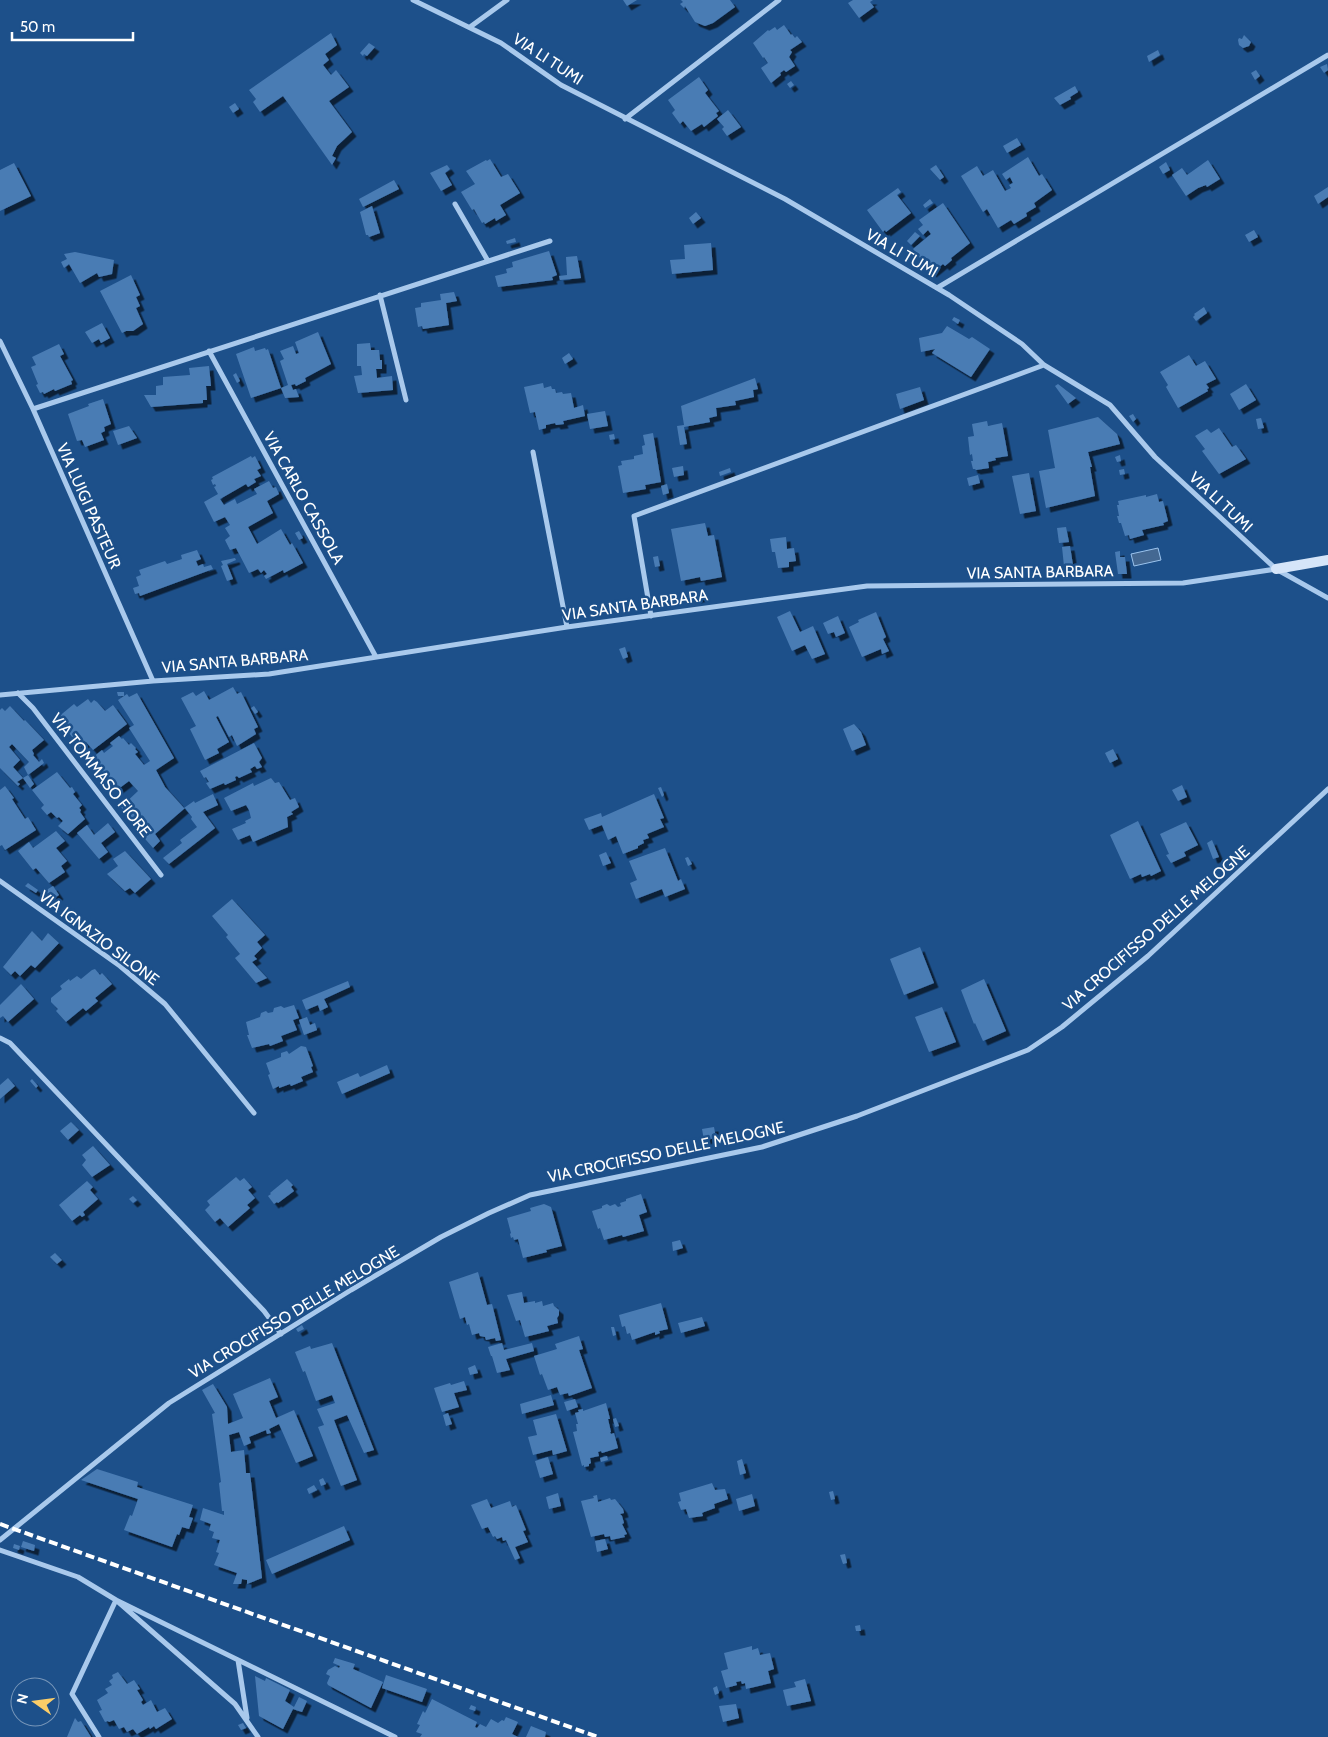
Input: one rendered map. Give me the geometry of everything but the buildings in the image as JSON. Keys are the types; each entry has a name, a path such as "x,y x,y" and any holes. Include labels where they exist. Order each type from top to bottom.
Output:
{"street":[{"name":"VIA LI TUMI","path":"413,0 502,44 561,86 784,199 937,288 1022,344 1044,365 1110,405 1155,457 1276,569 1328,598"},
{"path":"470,27 507,0"},
{"path":"625,119 779,0"},
{"path":"937,288 1328,56"},
{"path":"455,204 488,261"},
{"path":"33,408 550,241"},
{"path":"380,296 406,400"},
{"name":"VIA LUIGI PASTEUR","path":"0,342 33,408 153,681"},
{"name":"VIA CARLO CASSOLA","path":"209,351 376,657"},
{"path":"651,616 634,516 1044,365"},
{"path":"533,452 567,627"},
{"path":"1276,569 1328,560"},
{"name":"VIA SANTA BARBARA","path":"0,695 153,681 269,674 567,627 867,586 1183,582 1276,569"},
{"name":"VIA TOMMASO FIORE","path":"18,693 33,708 161,875"},
{"name":"VIA CROCIFISSO DELLE MELOGNE","path":"0,1540 169,1403 441,1237 530,1195 762,1147 857,1116 1028,1050 1062,1027 1148,956 1328,789"},
{"name":"VIA IGNAZIO SILONE","path":"0,881 120,966 165,1004 254,1113"},
{"path":"0,1038 10,1043 264,1311 281,1334"},
{"path":"0,1550 78,1577 116,1600 395,1737"},
{"path":"116,1600 235,1704 258,1737"},
{"path":"99,1737 72,1694 116,1600"},
{"path":"238,1660 247,1721"}],"water":[{"path":"1158,548 1161,560 1134,566 1131,554"}],"railway":[{"path":"0,1524 598,1737"}]}
